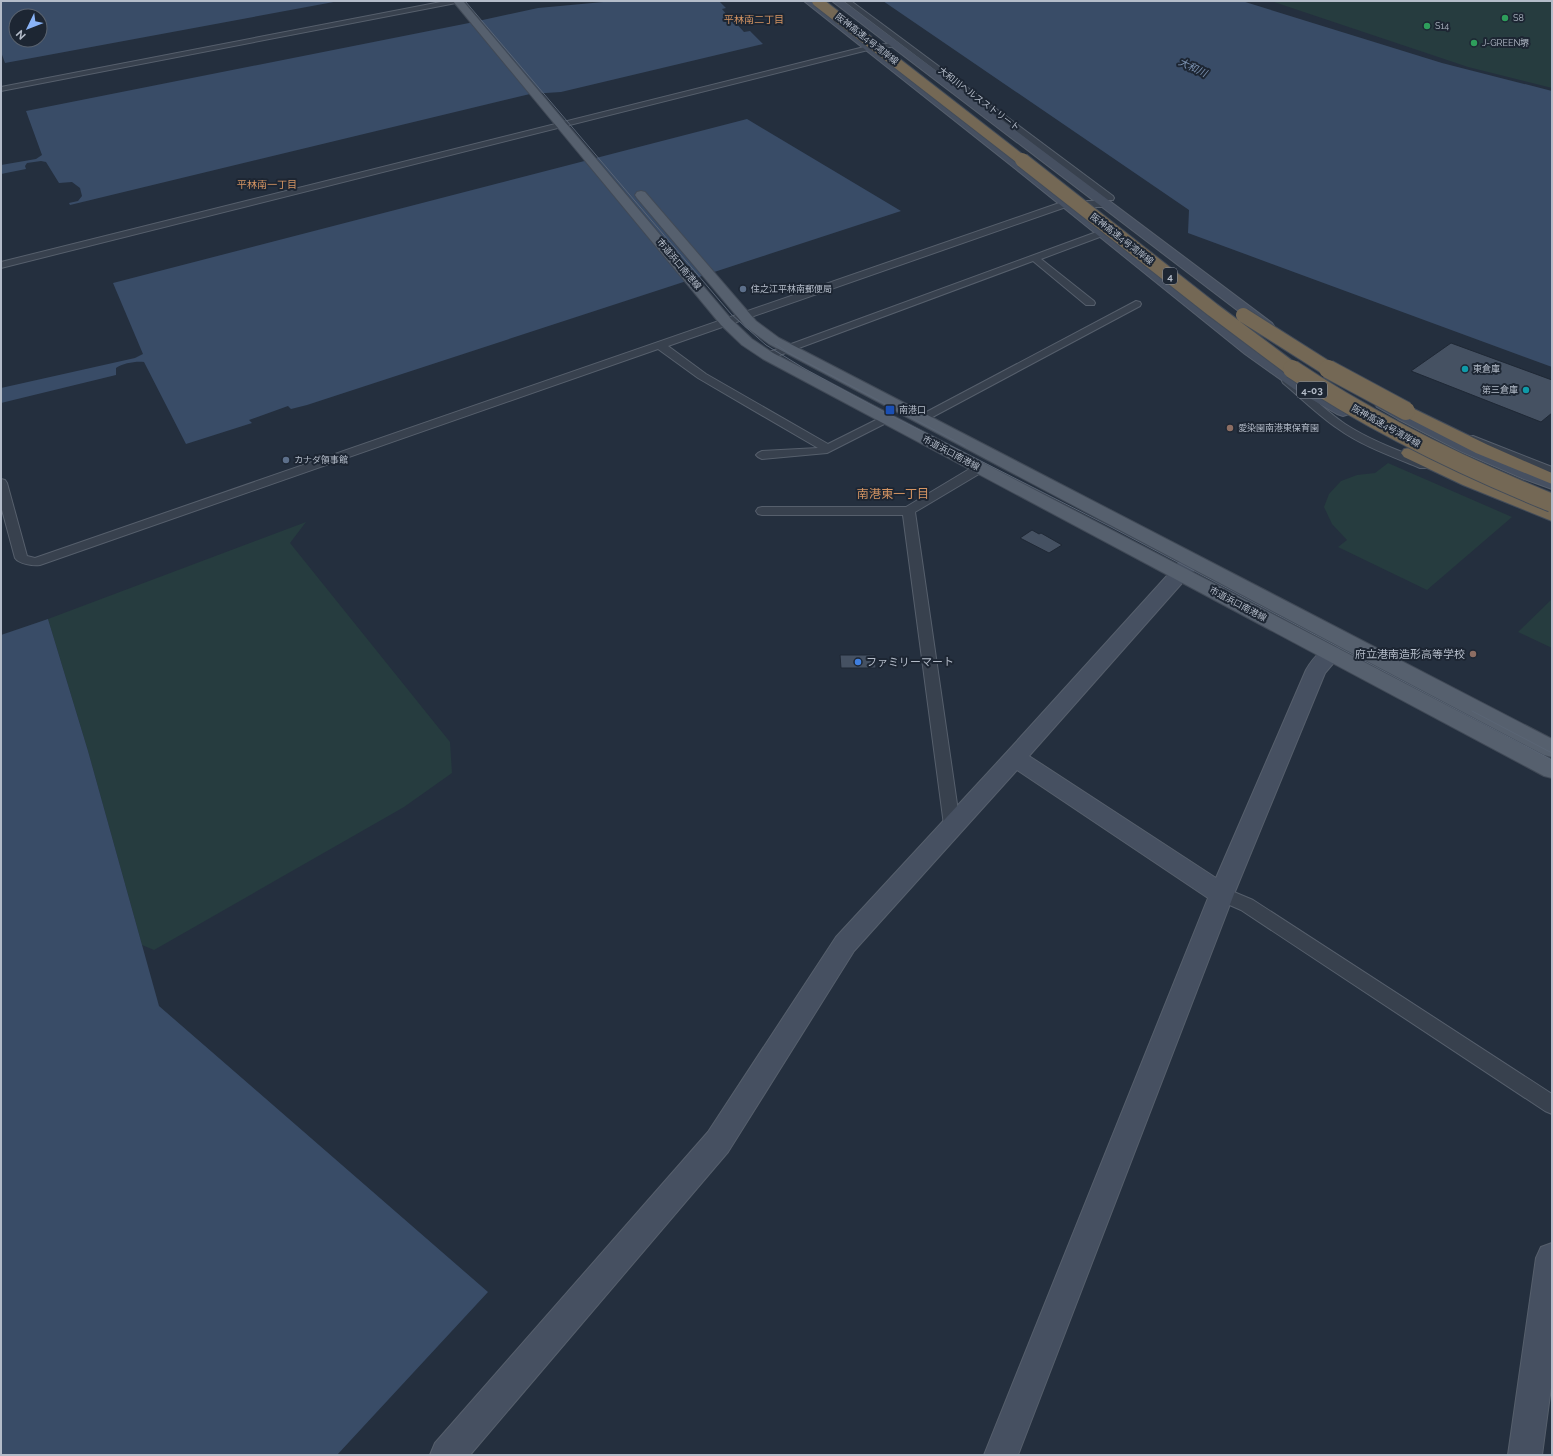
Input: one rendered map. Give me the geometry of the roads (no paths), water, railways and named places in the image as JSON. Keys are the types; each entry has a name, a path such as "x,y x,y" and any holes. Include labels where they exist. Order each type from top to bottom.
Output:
{"highway":[{"name":"阪神高速4号湾岸線","path":"817,1 1224,310 1379,411 1470,457 1552,492"},
{"name":"阪神高速4号湾岸線","path":"830,1 1224,310 1319,387 1380,424 1467,468 1552,503"},
{"name":"4-03","path":"1224,310 1368,391 1469,442 1552,479"},
{"name":"4-03","path":"1224,310 1300,381 1353,419 1383,438 1469,481 1552,518"}],"main road":[{"name":"市道浜口南港線","path":"457,1 475,20 536,95 570,124 744,316 762,333 787,349 921,419 1185,567 1332,653 1552,770"},
{"name":"市道浜口南港線","path":"554,93 570,124 590,157 726,322 747,342 768,356 980,468 1185,567 1552,749"}],"street":[{"path":"1,89 457,1"},
{"path":"809,1 1026,171 1065,204 1272,368 1325,414 1342,426 1359,436 1414,462 1552,518"},
{"path":"837,1 982,110 1107,201 1202,279 1290,342 1382,404 1418,424 1478,453 1552,484"},
{"name":"大和川ヘルスストリート","path":"847,1 1107,201"},
{"path":"1,265 570,124 868,48 895,45"},
{"path":"1,484 21,558 34,562 1065,204 1107,201"},
{"path":"768,356 1102,233"},
{"path":"1035,258 1090,303"},
{"path":"1202,279 1248,308 1341,372 1441,424 1552,472"},
{"path":"921,419 1136,304"},
{"path":"660,345 702,376 828,448"},
{"path":"1272,368 1361,422 1414,450 1469,475 1552,509"},
{"path":"762,454 823,451 886,419"},
{"path":"762,511 909,511 980,468"},
{"path":"909,511 952,825"},
{"path":"447,1455 718,1142 845,944 952,825 1015,758 1185,567"},
{"path":"1001,1455 1222,894 1316,670 1332,653"},
{"path":"1015,758 1222,894 1247,905 1552,1105"},
{"path":"1525,1455 1552,1258"}],"water":[{"path":"1,1 339,1 5,63 1,52"},
{"path":"614,1 719,1 726,8 722,9 727,15 734,15 738,19 733,20 744,32 750,31 763,44 561,92 530,94 70,205 69,203 78,201 82,196 80,188 72,182 59,183 46,162 41,161 27,163 25,166 26,169 1,174 1,165 36,159 42,155 26,111 538,8"},
{"name":"大和川","path":"883,1 1242,1 1442,63 1552,91 1552,367 1188,233 1189,210"},
{"path":"747,119 901,211 307,405 291,409 288,406 249,420 252,423 186,444 144,362 130,363 119,366 116,368 116,375 1,403 1,388 135,358 143,354 113,283"},
{"path":"48,619 88,751 159,1006 488,1292 337,1455 1,1455 1,635"}],"tram line":[{"path":"465,1 731,314 766,345 805,369 888,414 1111,527 1552,760"},
{"path":"775,344 787,352 965,446"},
{"path":"1472,711 1552,753"}],"place":[{"name":"S8","path":"1505,18"},
{"name":"S14","path":"1427,26"},
{"name":"J-GREEN堺","path":"1474,43"},
{"name":"住之江平林南郵便局","path":"743,289"},
{"name":"東倉庫","path":"1465,369"},
{"name":"第三倉庫","path":"1526,390"},
{"name":"南港口","path":"890,410"},
{"name":"愛染園南港東保育園","path":"1230,428"},
{"name":"カナダ領事館","path":"286,460"},
{"name":"府立港南造形高等学校","path":"1473,654"},
{"name":"ファミリーマート","path":"858,662"}],"district":[{"name":"平林南二丁目","path":"754,19"},
{"name":"平林南一丁目","path":"267,184"},
{"name":"南港東一丁目","path":"893,494"}]}
